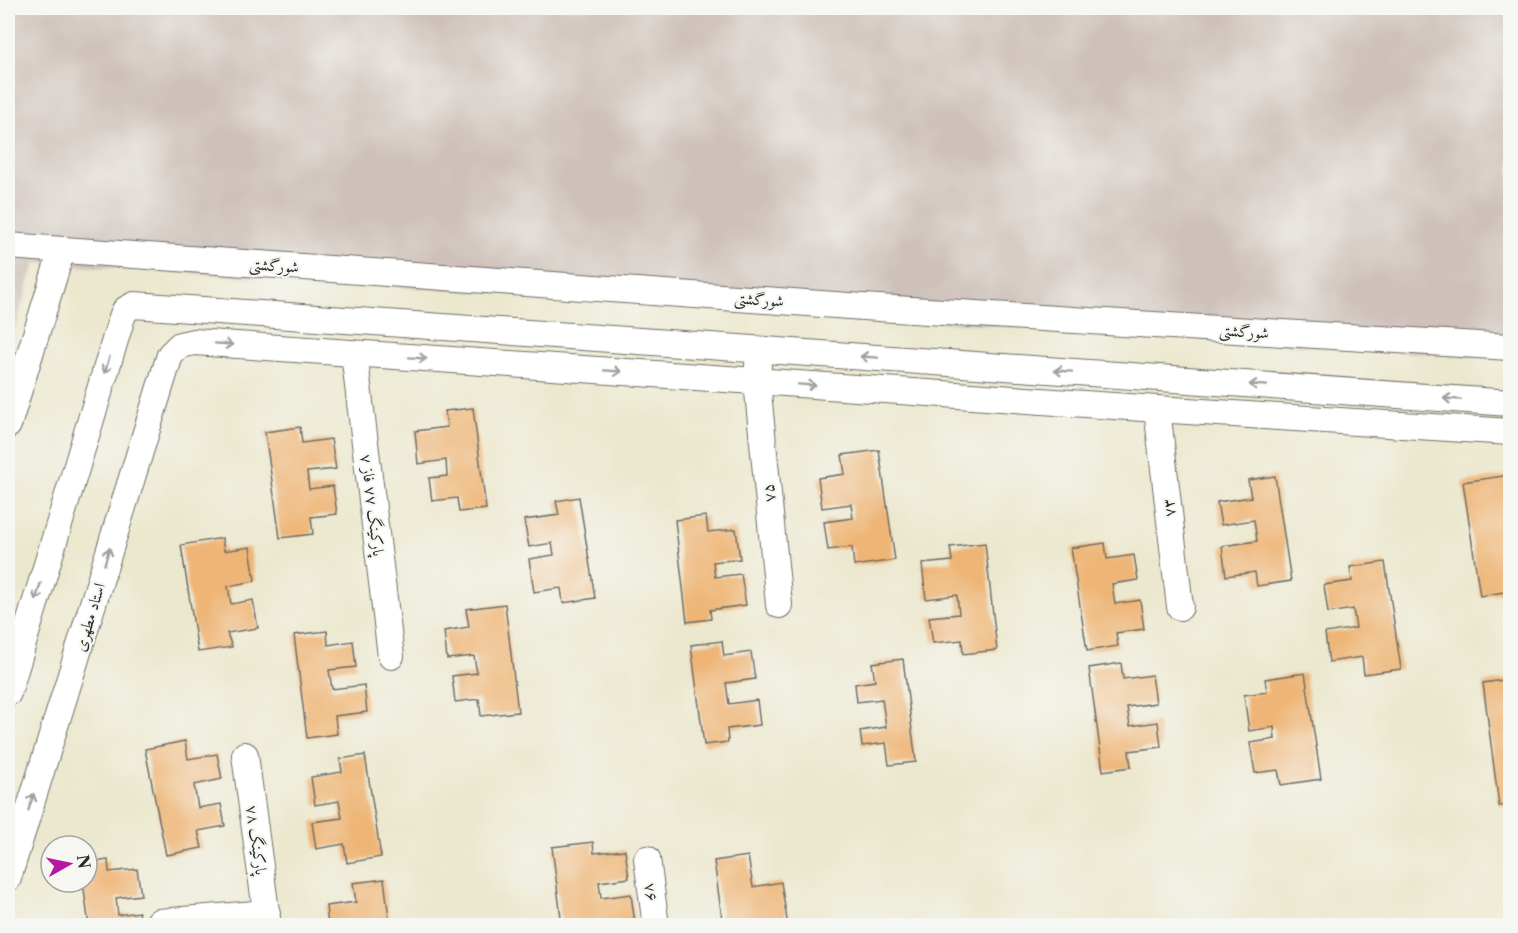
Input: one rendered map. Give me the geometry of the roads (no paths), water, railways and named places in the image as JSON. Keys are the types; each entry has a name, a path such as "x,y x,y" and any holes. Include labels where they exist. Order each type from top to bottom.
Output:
{"street":[{"name":"شورگشتی","path":"8,246 863,307 1510,347"},
{"path":"8,425 62,250"},
{"path":"8,693 125,310 134,305 1510,403"},
{"name":"استاد مطهری","path":"8,878 170,355 180,345 194,342 354,353"},
{"name":"۷۵","path":"759,350 757,382 779,605"},
{"path":"354,353 1510,432"},
{"name":"پارکینگ ۷۷ فاز ۷","path":"354,353 391,656"},
{"name":"۷۳","path":"1171,379 1163,410 1180,607"},
{"name":"پارکینگ ۷۸","path":"245,755 267,919"},
{"name":"۷۶","path":"647,859 656,926"},
{"path":"159,922 267,919"}]}
